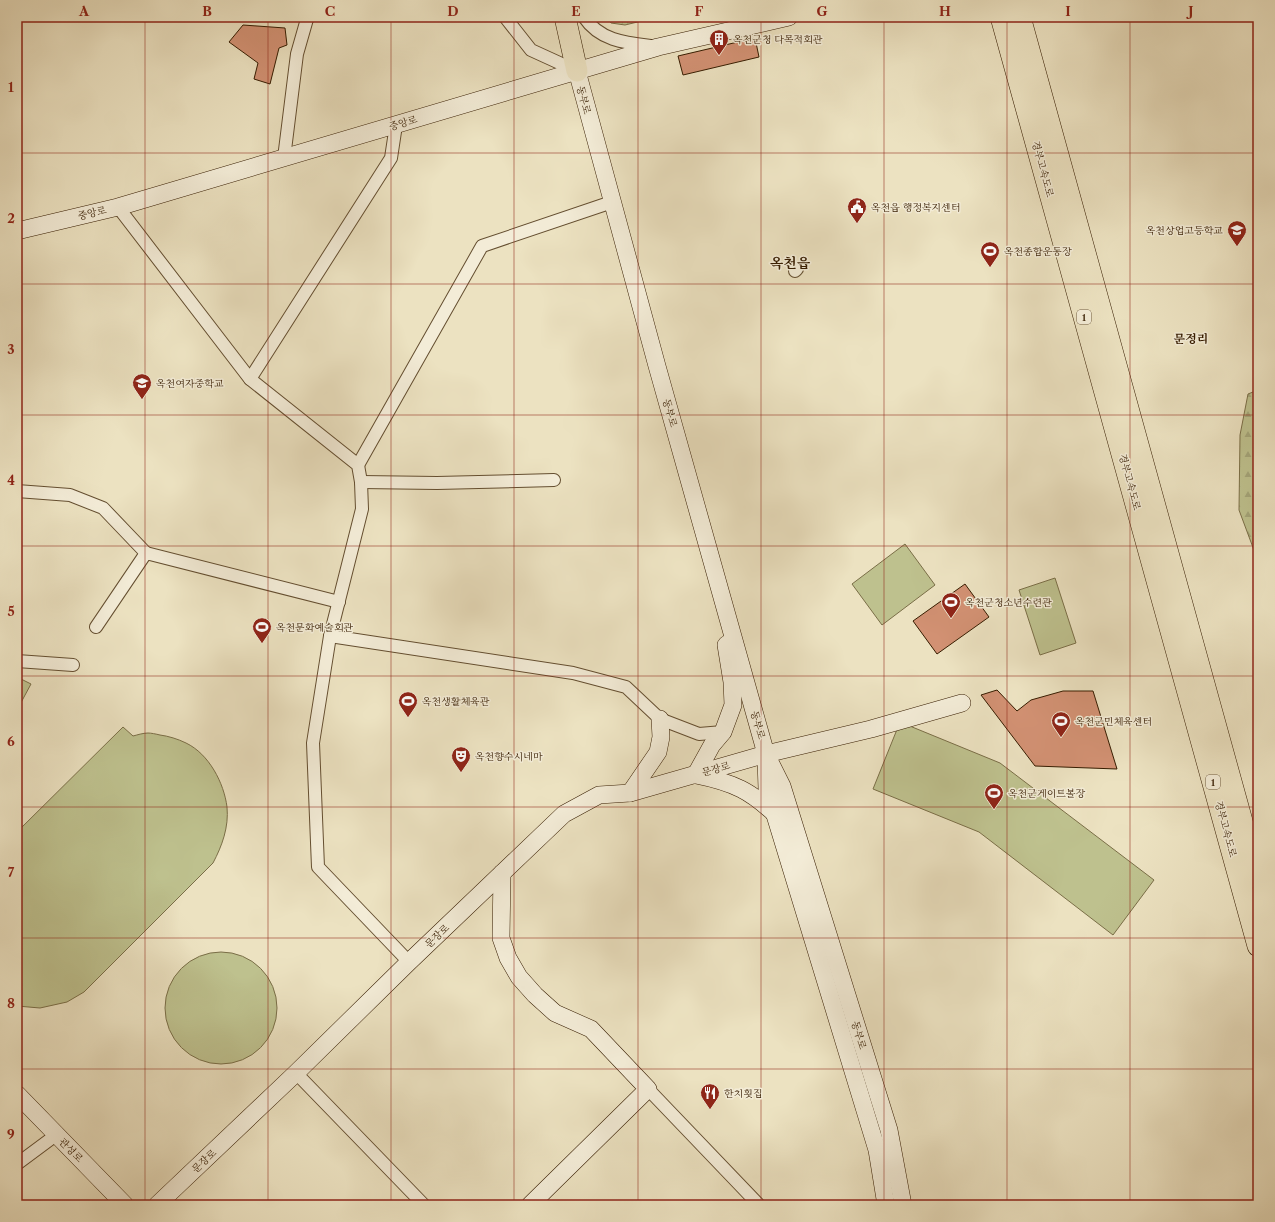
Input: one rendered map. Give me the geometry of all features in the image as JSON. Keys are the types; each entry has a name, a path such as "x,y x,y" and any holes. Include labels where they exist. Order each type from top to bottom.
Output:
{"highway":[{"path":"565,17 576,71"},
{"name":"경부고속도로","path":"1001,17 1258,946"},
{"name":"경부고속도로","path":"1020,17 1258,879"}],"street":[{"path":"284,158 297,54 307,19 309,17"},
{"path":"505,17 531,50 576,71"},
{"path":"584,17 588,23 614,40 658,47"},
{"name":"중앙로","path":"17,231 118,207 658,47 789,17"},
{"name":"동부로","path":"576,71 766,754 782,786 889,1130 903,1205"},
{"path":"250,379 391,158 396,125"},
{"path":"409,962 318,867 313,743 330,636 362,509 361,482 358,465 482,246 612,202"},
{"path":"118,207 250,379 358,465"},
{"path":"361,482 437,483 554,480"},
{"path":"17,491 70,495 103,508 146,553 339,602"},
{"path":"96,627 146,553"},
{"path":"330,636 573,673 626,687 660,719 699,734 723,732"},
{"path":"734,639 726,645 732,682 733,705 723,732 712,745 696,774 721,781 741,789 757,799 774,813"},
{"path":"17,661 73,665"},
{"name":"문장로","path":"157,1205 564,814 599,796 630,794 766,754 871,729 962,703"},
{"path":"630,794 658,752 661,737 660,719"},
{"name":"동부로","path":"766,754 767,789 877,1150 886,1205"},
{"path":"502,873 501,938 508,958 519,977 535,996 555,1013 590,1029 759,1205"},
{"path":"296,1073 424,1205"},
{"path":"530,1205 648,1090"},
{"name":"관성로","path":"17,1094 56,1136 125,1205"},
{"path":"17,1164 56,1136"}],"green space":[{"path":"607,17 658,17 625,25 611,23"},
{"path":"1258,390 1258,561 1239,510 1240,435 1248,394"},
{"path":"905,544 935,585 882,625 852,584"},
{"path":"1055,578 1076,643 1040,655 1019,590"},
{"path":"17,677 31,684 17,710"},
{"name":"옥천군게이트볼장","path":"900,722 1000,763 1154,880 1113,935 979,832 873,789"},
{"path":"123,727 133,736 149,733 180,740 202,754 214,770 223,788 227,807 227,822 222,843 213,863 84,992 67,1002 40,1008 17,1006 17,832"},
{"path":"221,952 243,956 261,968 273,986 277,1008 273,1030 261,1048 243,1060 221,1064 199,1060 181,1048 169,1030 165,1008 169,986 181,968 199,956"}],"building":[{"path":"243,25 285,28 287,45 279,48 270,84 254,79 258,63 229,42"},
{"name":"옥천군청 다목적회관","path":"755,38 759,57 683,75 678,56"},
{"name":"옥천군청소년수련관","path":"965,584 989,617 937,654 913,621"},
{"name":"옥천군민체육센터","path":"997,690 1017,711 1031,700 1063,691 1093,691 1117,769 1035,766 981,695"}],"place":[{"name":"옥천군청 다목적회관","path":"719,56"},
{"name":"옥천읍 행정복지센터","path":"857,224"},
{"name":"옥천상업고등학교","path":"1237,247"},
{"name":"옥천종합운동장","path":"990,268"},
{"name":"옥천여자중학교","path":"142,400"},
{"name":"옥천군청소년수련관","path":"951,619"},
{"name":"옥천문화예술회관","path":"262,644"},
{"name":"옥천생활체육관","path":"408,718"},
{"name":"옥천군민체육센터","path":"1061,738"},
{"name":"옥천향수시네마","path":"461,773"},
{"name":"옥천군게이트볼장","path":"994,810"},
{"name":"한치횟집","path":"710,1110"}],"district":[{"name":"옥천읍","path":"790,263"},
{"name":"문정리","path":"1191,338"}]}
